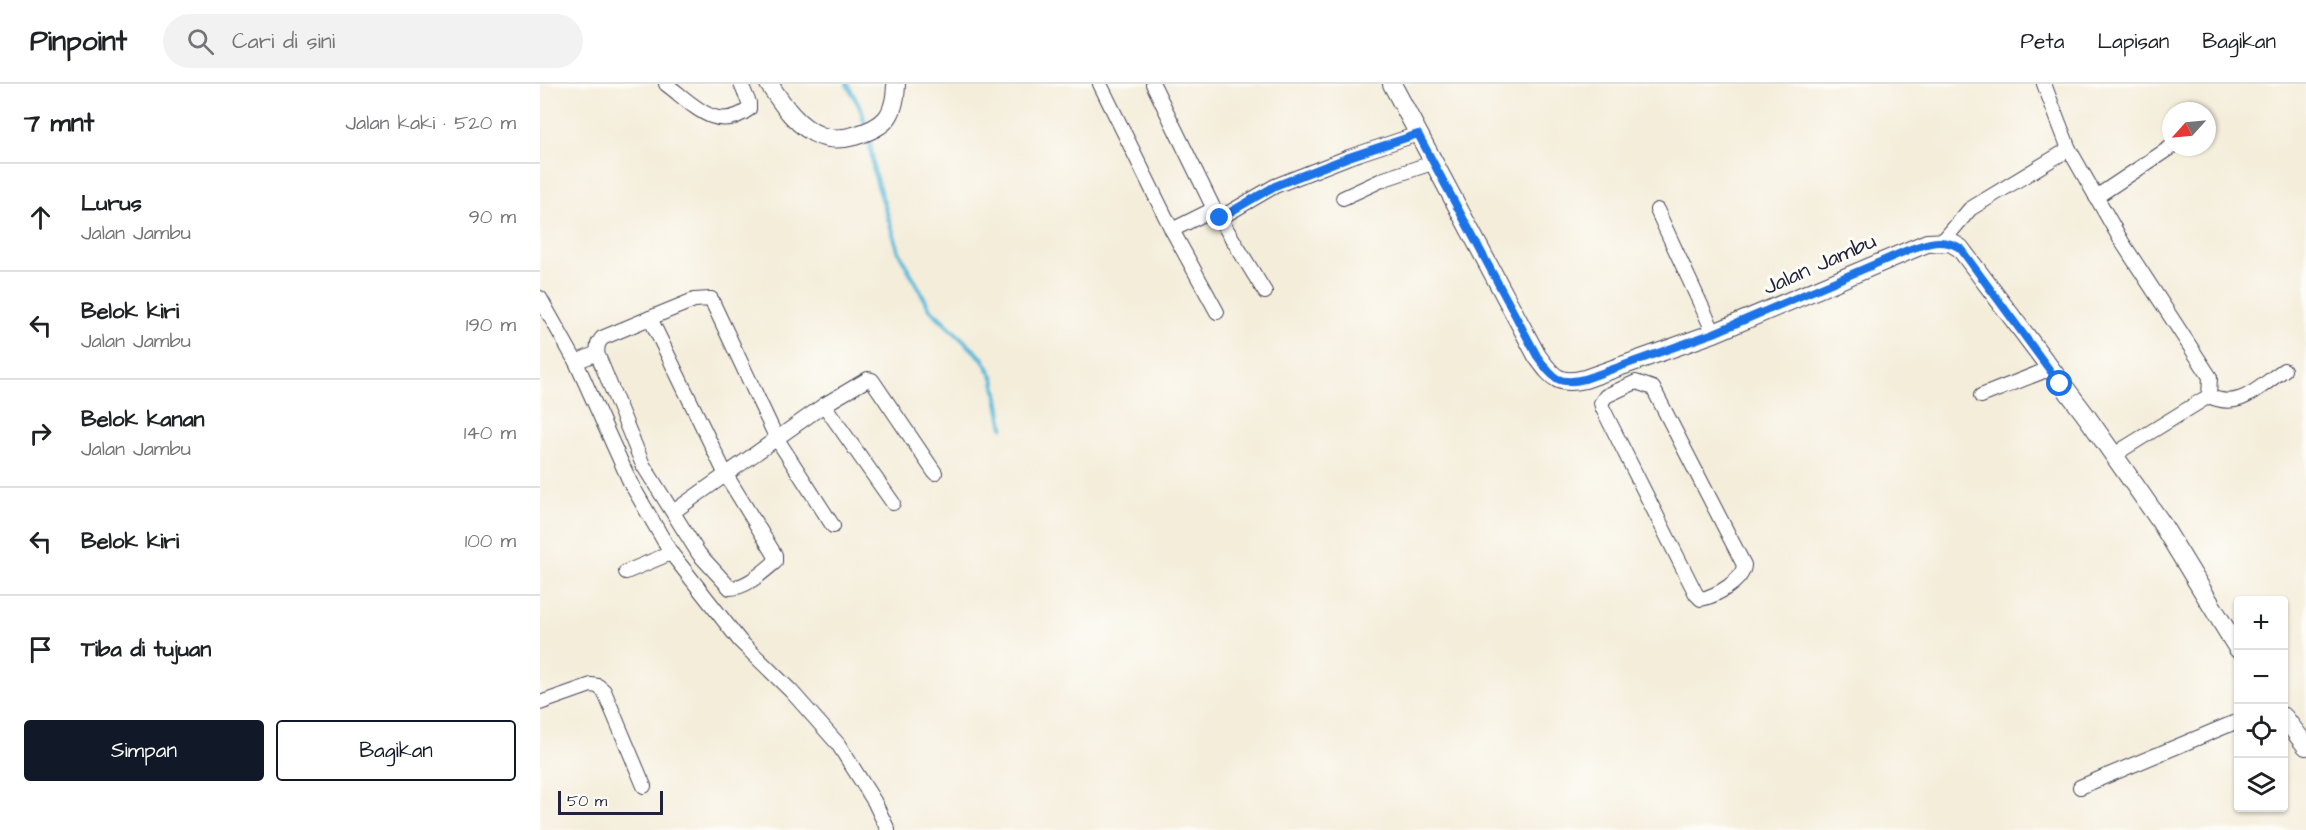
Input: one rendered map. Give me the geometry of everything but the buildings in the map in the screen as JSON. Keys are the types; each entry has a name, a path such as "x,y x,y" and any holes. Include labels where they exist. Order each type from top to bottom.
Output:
{"street":[{"path":"666,84 711,117 723,121 736,118 749,109 749,103 741,84"},
{"path":"769,84 792,117 821,136 836,139 868,132 891,114 896,101 896,84"},
{"path":"1100,84 1172,230 1217,312"},
{"path":"1153,84 1217,214 1265,292"},
{"name":"Jalan Jambu","path":"1392,84 1516,320 1548,372 1567,383 1714,333 1908,250 1927,243 1943,241"},
{"path":"2043,84 2069,149 2122,242 2210,377 2209,396"},
{"path":"1172,230 1217,214 1285,182 1418,134"},
{"path":"2069,149 1970,209 1943,241 1960,248 2115,458 2166,531 2234,642"},
{"path":"2096,196 2162,153"},
{"path":"1343,198 1384,179 1432,163"},
{"path":"1657,210 1714,333"},
{"path":"540,298 576,362 630,482 670,553 740,641 791,691 838,744 874,801 888,830"},
{"path":"650,318 726,475 775,555 775,562 738,588 730,588 699,554 644,465 597,353 598,344 602,338 650,318 694,300 711,299 777,439 833,526"},
{"path":"576,362 597,353"},
{"path":"1628,364 1636,382 1653,388 1744,565 1739,578 1707,597 1701,598 1696,594 1602,410 1601,402 1606,396 1636,382"},
{"path":"1981,396 2049,369"},
{"path":"2209,396 2223,402 2238,401 2284,370"},
{"path":"673,512 864,379 870,379 935,473"},
{"path":"2115,458 2123,449 2209,396"},
{"path":"824,405 893,503"},
{"path":"626,572 670,553"},
{"path":"540,703 591,685 598,686 604,691 644,786"},
{"path":"2080,787 2234,723"},
{"path":"2288,723 2306,746"}],"waterway":[{"path":"847,84 861,109 866,128"},
{"path":"869,136 874,172 899,252 930,309 983,359 994,379 1003,427"}],"route":[{"path":"1220,218 1275,186 1349,157 1418,134 1491,274 1537,356 1548,372 1564,382 1585,379 1714,333 1778,308 1908,250 1927,243 1943,241 1960,248 2060,384"}]}
